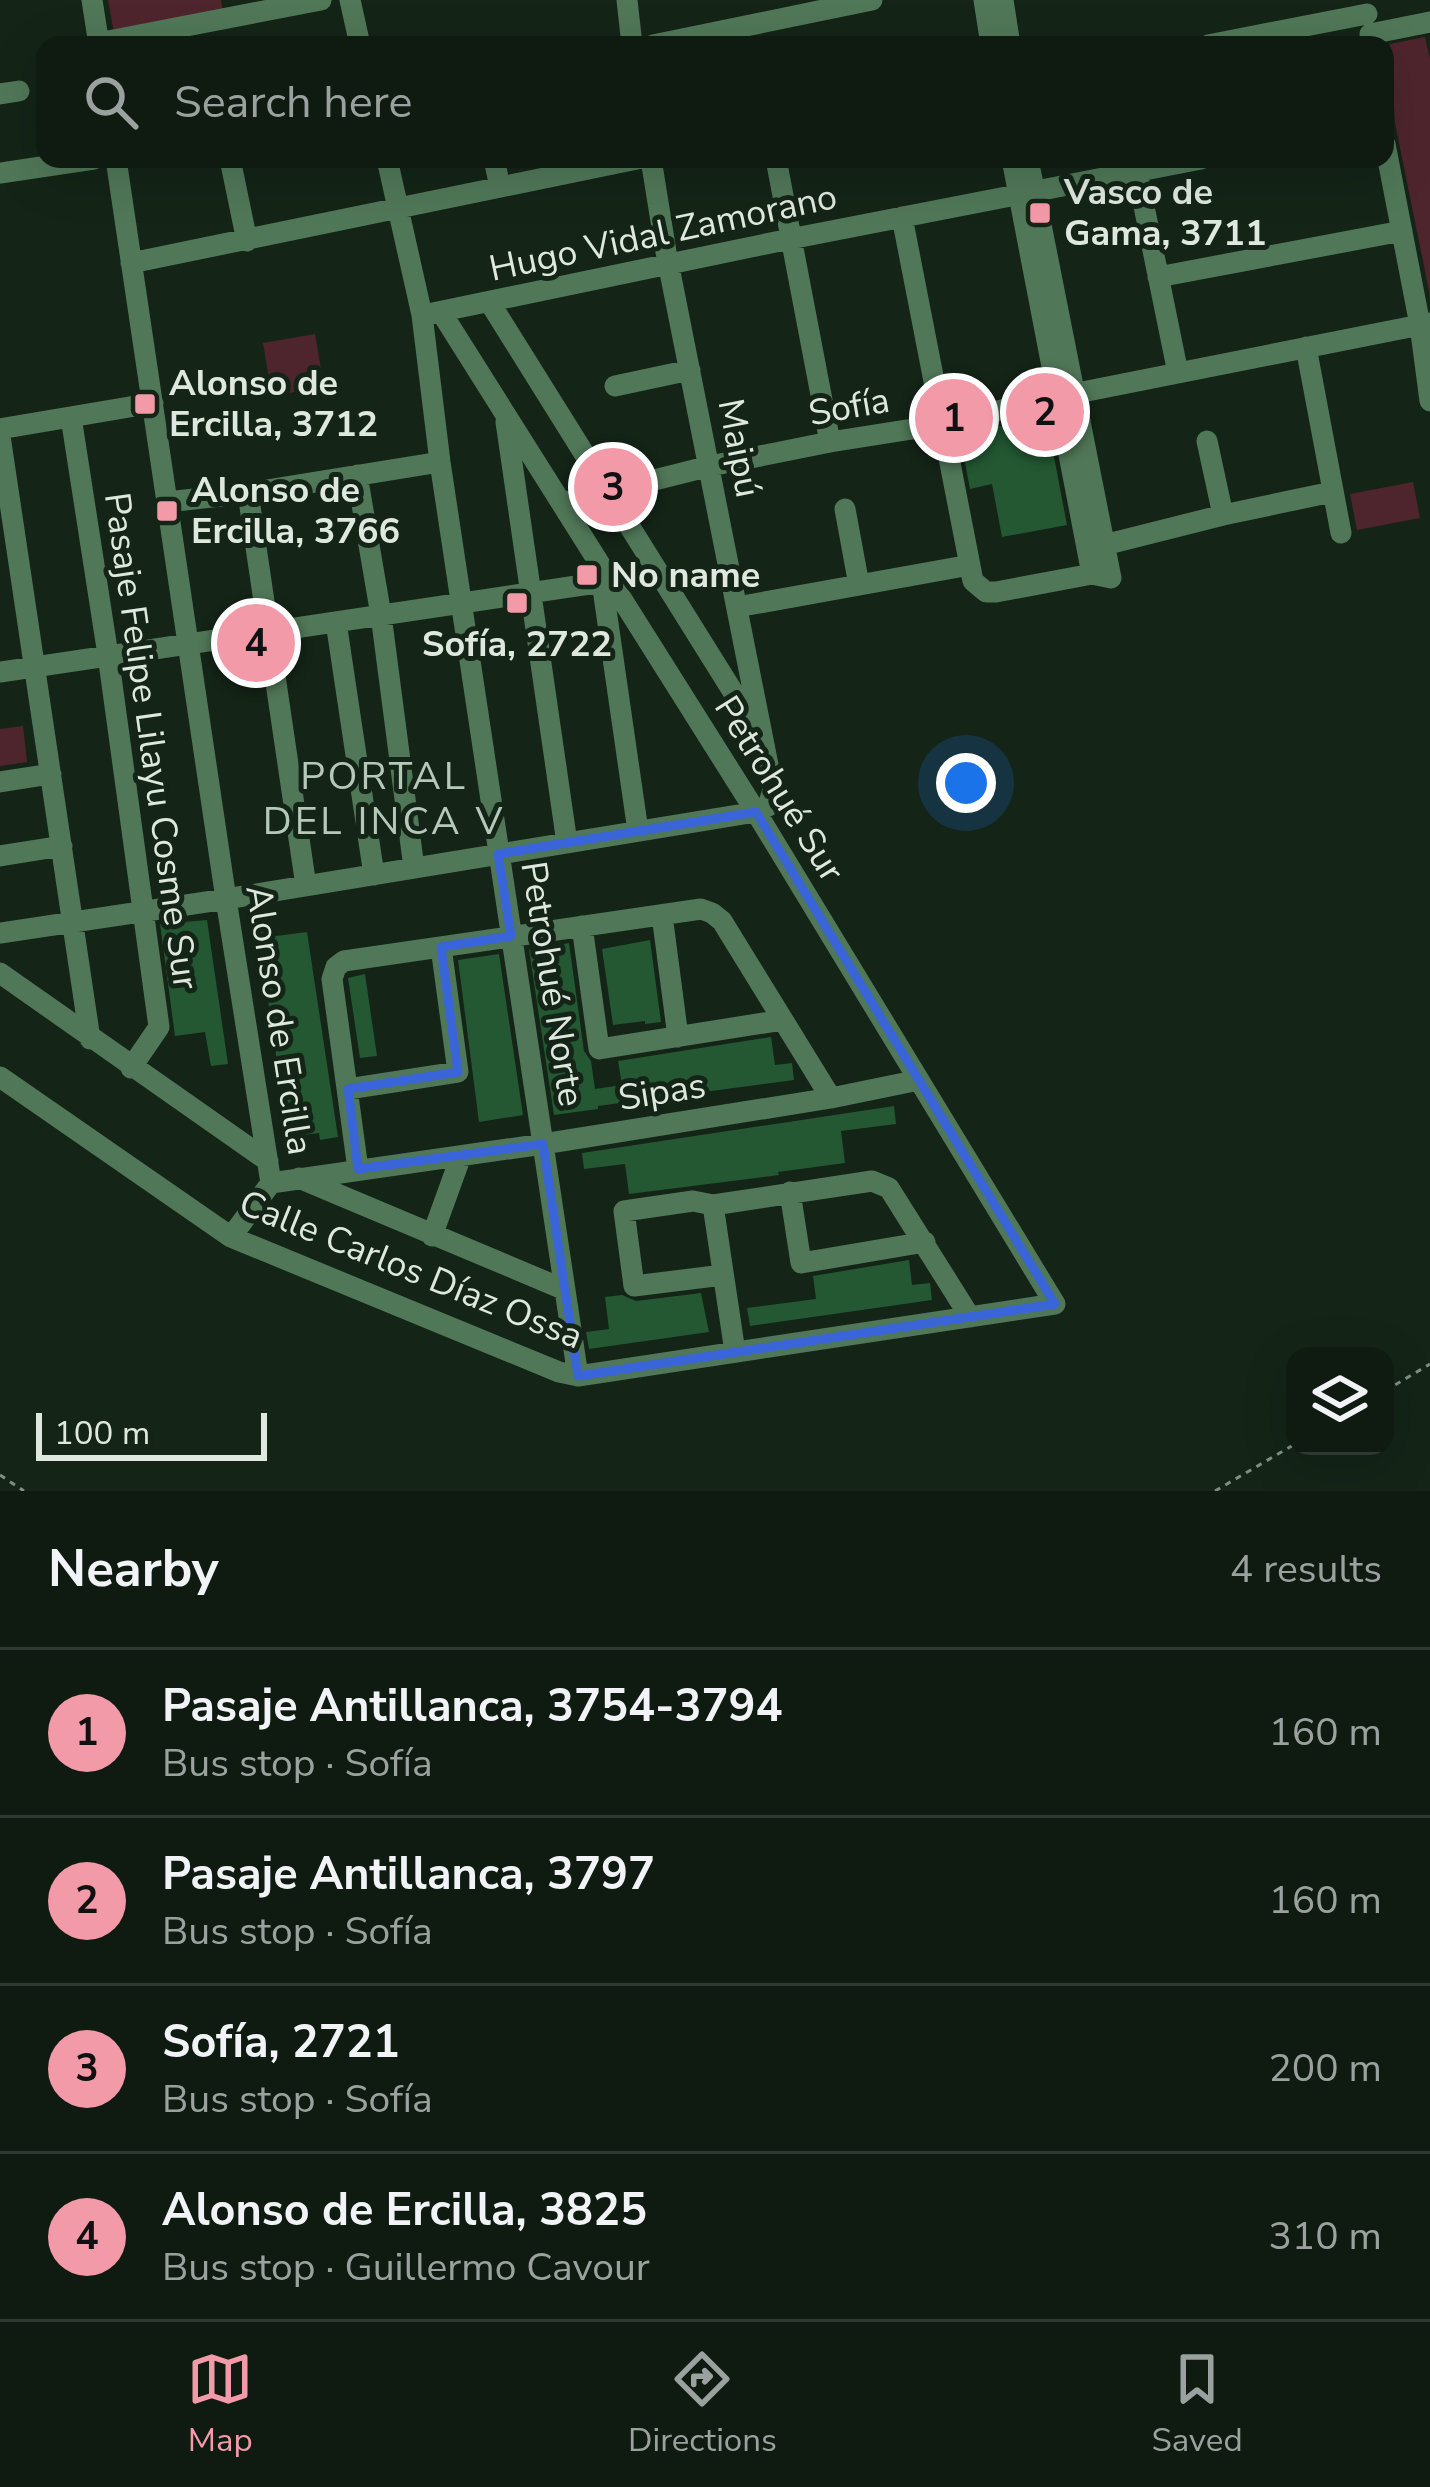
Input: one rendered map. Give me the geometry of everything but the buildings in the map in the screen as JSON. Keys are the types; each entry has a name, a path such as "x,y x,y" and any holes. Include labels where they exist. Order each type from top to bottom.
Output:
{"street":[{"path":"92,0 97,36"},
{"path":"130,36 240,8 321,0"},
{"path":"350,0 358,36"},
{"path":"626,0 631,36"},
{"path":"750,35 872,0"},
{"path":"984,0 990,36"},
{"path":"1003,0 1009,36"},
{"path":"1273,36 1368,23 1428,30"},
{"path":"0,173 36,168"},
{"name":"Alonso de Ercilla","path":"117,168 270,1172 231,1237"},
{"path":"232,168 247,241"},
{"name":"Petrohué Norte","path":"389,168 431,314 440,462 578,1376"},
{"path":"496,168 500,188"},
{"path":"131,263 595,168"},
{"name":"Maipú","path":"652,168 773,790 768,806 756,812"},
{"path":"778,168 830,442"},
{"path":"1016,168 1026,193 1102,576"},
{"path":"1026,193 1027,168"},
{"name":"Hugo Vidal Zamorano","path":"431,314 1157,168"},
{"path":"1390,168 1425,324 1430,401"},
{"path":"1137,172 1178,373"},
{"path":"902,217 973,581 986,592 1102,576"},
{"path":"1158,277 1402,230"},
{"path":"490,303 762,738"},
{"name":"Petrohué Sur","path":"431,314 504,412 563,503 606,582 756,812 1055,1304"},
{"name":"Sofía","path":"563,503 710,466 944,424 1425,324"},
{"path":"1306,347 1341,533"},
{"path":"615,386 690,370"},
{"path":"1068,395 1104,545 1102,576"},
{"path":"90,1039 34,667 10,575 0,433 153,403"},
{"path":"504,412 568,843"},
{"name":"Pasaje Felipe Lilayu Cosme Sur","path":"71,417 109,655 159,1027 131,1067"},
{"path":"1207,441 1223,515"},
{"path":"167,502 440,462"},
{"path":"357,475 414,868"},
{"path":"1104,545 1332,492"},
{"path":"248,493 306,886"},
{"path":"845,509 859,585"},
{"path":"737,607 970,565"},
{"path":"0,672 606,582 638,831"},
{"path":"336,622 374,874"},
{"path":"0,782 51,774"},
{"path":"0,933 756,812"},
{"path":"0,856 62,846"},
{"path":"358,1169 332,979 336,967 344,961 441,946 701,909 712,913 722,921 831,1098"},
{"path":"662,915 679,1037"},
{"path":"582,926 599,1048 784,1020"},
{"path":"348,1089 458,1072 441,946"},
{"path":"0,973 270,1172"},
{"name":"Calle Carlos Díaz Ossa","path":"0,1078 231,1237 559,1372 578,1376 1055,1304"},
{"name":"Sipas","path":"270,1172 299,1178 461,1156 919,1080"},
{"path":"432,1236 461,1156"},
{"path":"299,1178 563,1289"},
{"path":"723,1275 634,1286 624,1211 694,1201 713,1205 882,1183 970,1317"},
{"path":"790,1192 801,1263 925,1242"},
{"path":"713,1205 735,1352"}],"path":[{"path":"1394,1385 1430,1364"},
{"path":"1215,1491 1286,1449"},
{"path":"0,1475 24,1491"}],"highlighted area":[{"path":"756,812 1055,1304 578,1376 543,1144 358,1169 348,1089 458,1072 441,947 511,936 498,854"}],"shaded area":[{"path":"108,0 221,0 223,14 114,33"},
{"path":"1425,37 1430,59 1430,296 1395,123 1394,43"},
{"path":"315,334 324,387 272,396 263,343"},
{"path":"1413,482 1420,518 1357,530 1350,494"},
{"path":"23,726 27,762 0,766 0,729"}],"place":[{"name":"Vasco de Gama, 3711","path":"1040,213"},
{"name":"Alonso de Ercilla, 3712","path":"145,404"},
{"name":"Pasaje Antillanca, 3797","path":"1045,412"},
{"name":"Pasaje Antillanca, 3754-3794","path":"954,418"},
{"name":"Sofía, 2721","path":"613,487"},
{"name":"Alonso de Ercilla, 3766","path":"167,511"},
{"name":"No name","path":"587,575"},
{"name":"Sofía, 2722","path":"517,603"},
{"name":"Alonso de Ercilla, 3825","path":"256,643"}],"district":[{"name":"PORTAL DEL INCA V","path":"384,798"}]}
